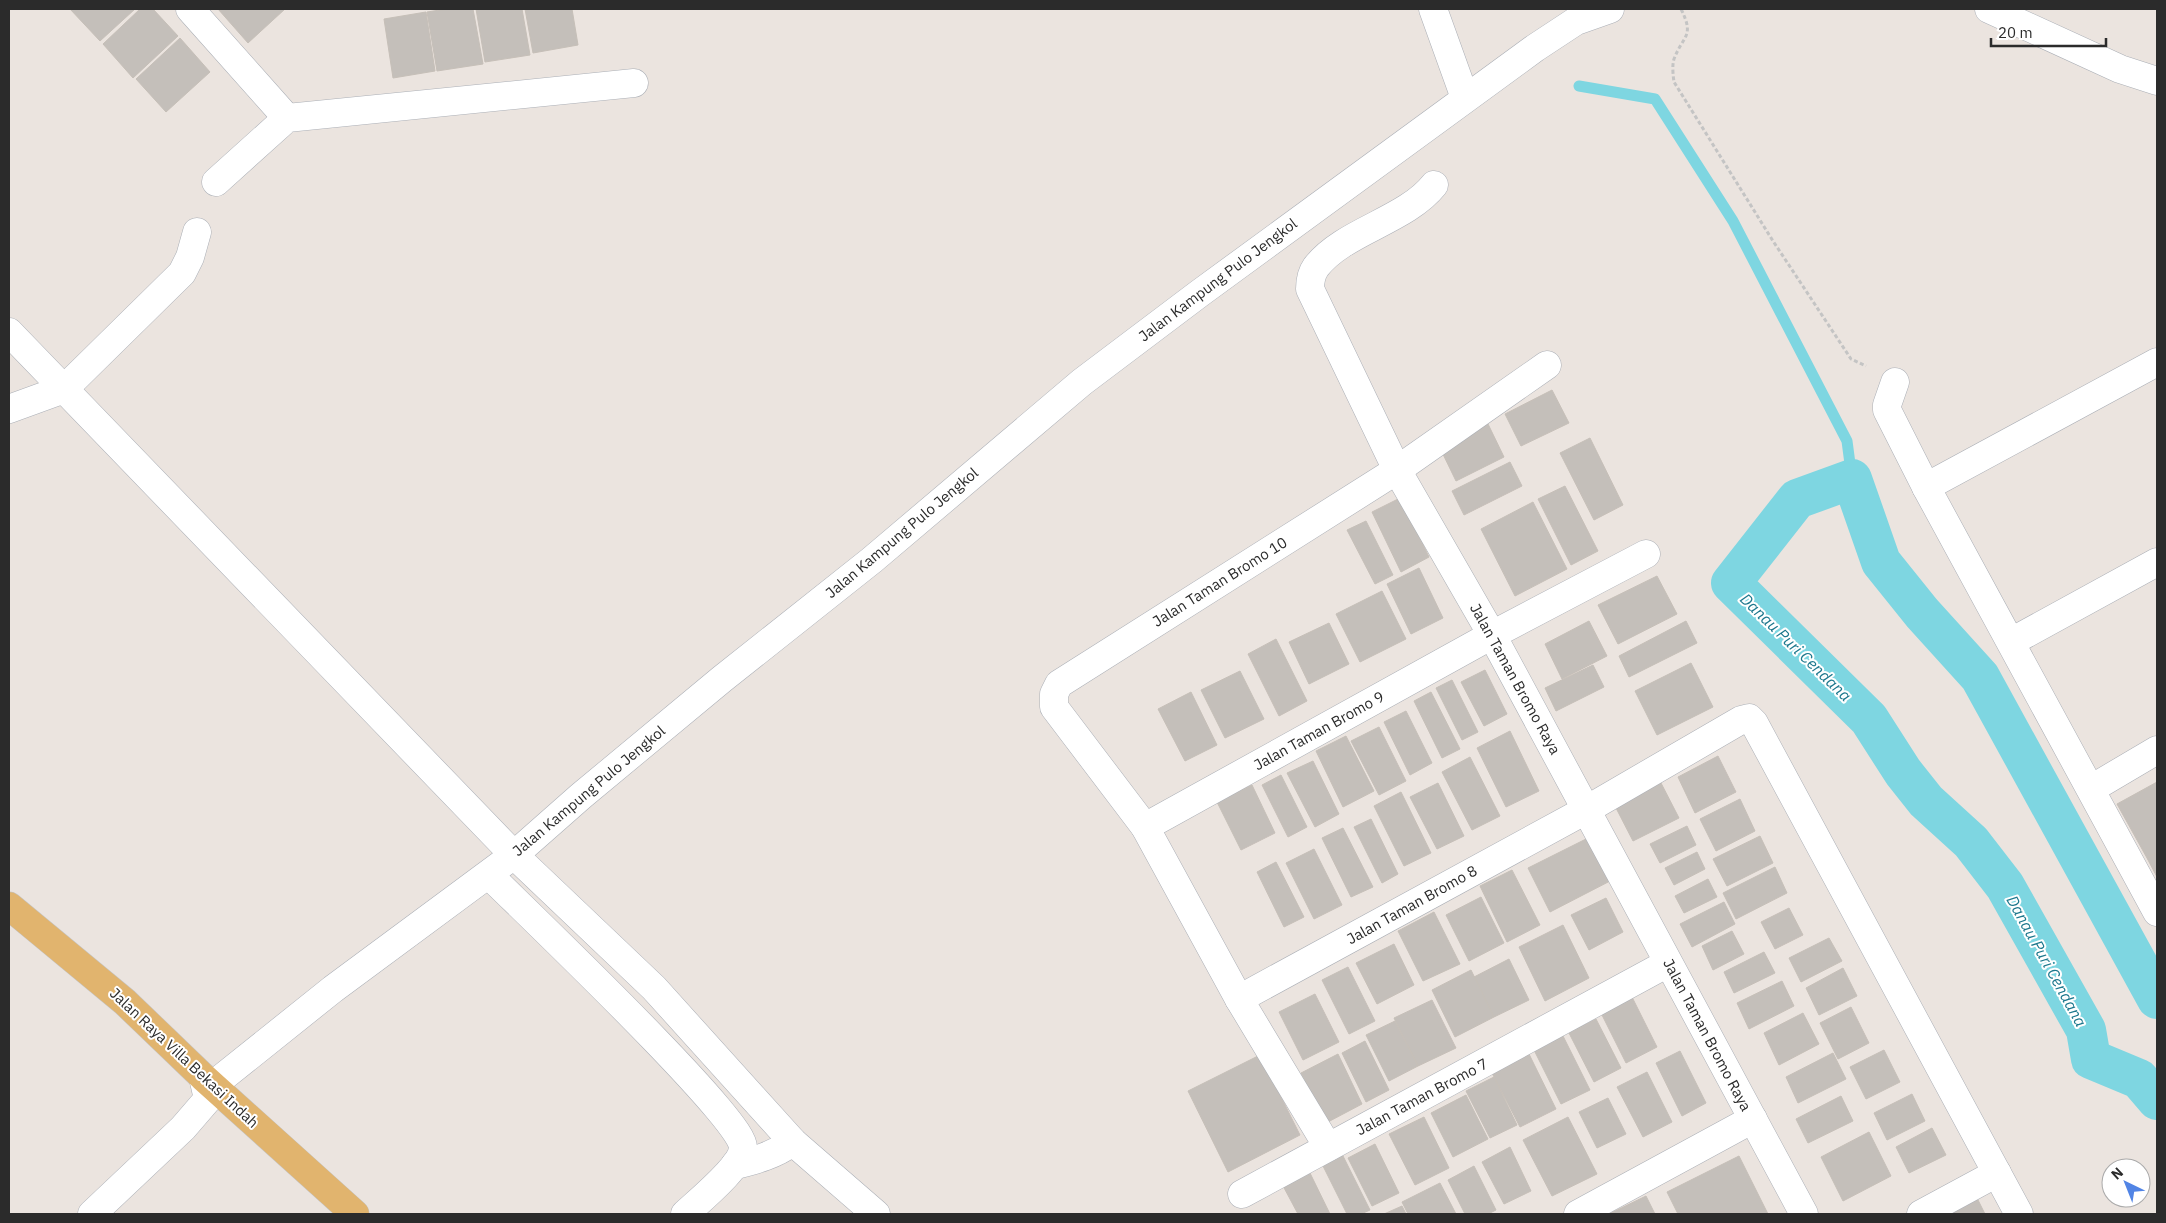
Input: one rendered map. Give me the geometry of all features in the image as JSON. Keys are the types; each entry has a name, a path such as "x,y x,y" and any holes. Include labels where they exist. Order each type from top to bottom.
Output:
{"main road":[{"name":"Jalan Raya Villa Bekasi Indah","path":"9,906 125,1002 341,1210"}],"street":[{"path":"190,9 288,118"},
{"path":"1433,9 1465,98"},
{"name":"Jalan Kampung Pulo Jengkol","path":"208,1081 514,856 581,796 722,679 872,560 1082,382 1535,48 1576,22 1610,9"},
{"path":"1989,9 2120,69 2157,81"},
{"path":"216,182 288,118 634,83"},
{"name":"Jalan Taman Bromo Raya","path":"1434,185 1419,200 1336,250 1316,267 1310,282 1310,290 1396,470 1492,634 1804,1214"},
{"path":"9,409 64,389 182,273 188,262 197,232"},
{"path":"9,332 514,856 654,988 793,1142 876,1214"},
{"path":"1926,487 2157,362"},
{"name":"Jalan Taman Bromo 10","path":"1145,827 1054,707 1055,689 1059,684 1396,470 1547,365"},
{"path":"1895,382 1887,410 1926,487 2157,912"},
{"name":"Jalan Taman Bromo 9","path":"1145,827 1492,634 1646,554"},
{"path":"2010,642 2157,562"},
{"name":"Jalan Taman Bromo 8","path":"1239,999 1586,810 1745,718 1752,720 1997,1173"},
{"path":"2091,789 2157,750"},
{"path":"1145,827 1239,999 1328,1147"},
{"path":"489,875 640,1023 742,1138 744,1145 741,1156 735,1165 685,1214"},
{"name":"Jalan Taman Bromo 7","path":"1242,1194 1668,963"},
{"path":"92,1214 183,1128 208,1099 208,1081"},
{"path":"1578,1214 1753,1119"},
{"path":"735,1165 759,1160 777,1153 793,1142"},
{"path":"1921,1214 1997,1173 2019,1214"}],"path":[{"path":"1681,9 1688,23 1686,38 1673,60 1674,82 1773,241 1851,359 1857,363 1881,369 1890,374 1895,382"}],"building":[{"path":"70,9 135,9 100,41"},
{"path":"140,9 153,9 178,36 133,78 103,44"},
{"path":"218,9 285,9 248,43"},
{"path":"446,9 473,9 483,64 437,71 427,12"},
{"path":"476,9 522,9 530,55 485,62"},
{"path":"525,9 572,9 578,45 533,53"},
{"path":"426,12 435,71 393,78 384,19"},
{"path":"180,38 210,72 166,112 136,79"},
{"path":"1552,390 1569,423 1521,446 1505,414"},
{"path":"1488,424 1504,457 1456,481 1440,448"},
{"path":"1590,438 1623,505 1594,520 1560,453"},
{"path":"1510,462 1522,486 1464,515 1452,491"},
{"path":"1565,486 1598,551 1571,565 1538,499"},
{"path":"1400,498 1429,557 1401,572 1372,512"},
{"path":"1533,502 1567,569 1515,596 1481,529"},
{"path":"1366,521 1393,575 1375,584 1347,530"},
{"path":"1419,568 1443,618 1411,634 1387,584"},
{"path":"1657,576 1677,614 1618,644 1598,605"},
{"path":"1382,591 1406,639 1360,662 1336,614"},
{"path":"1589,621 1607,656 1562,679 1545,644"},
{"path":"1686,621 1697,643 1629,677 1619,656"},
{"path":"1329,623 1349,664 1309,684 1289,642"},
{"path":"1276,639 1307,701 1279,716 1248,654"},
{"path":"1691,663 1713,707 1657,735 1635,691"},
{"path":"1593,665 1604,687 1556,711 1545,688"},
{"path":"1485,670 1507,714 1484,726 1461,682"},
{"path":"1240,671 1264,719 1225,738 1201,690"},
{"path":"1452,680 1478,732 1462,740 1436,688"},
{"path":"1191,692 1217,745 1185,761 1158,709"},
{"path":"1431,692 1460,749 1442,758 1414,701"},
{"path":"1406,711 1432,763 1410,775 1384,722"},
{"path":"1379,727 1406,781 1379,795 1351,741"},
{"path":"1510,731 1539,791 1506,807 1477,748"},
{"path":"1346,736 1374,791 1343,807 1316,751"},
{"path":"1718,756 1736,792 1695,813 1678,777"},
{"path":"1470,757 1500,816 1472,830 1442,772"},
{"path":"1313,761 1339,814 1315,827 1287,773"},
{"path":"1281,775 1307,827 1288,837 1262,785"},
{"path":"2157,782 2157,853 2147,858 2117,804"},
{"path":"1438,783 1464,836 1437,849 1410,797"},
{"path":"1661,783 1679,818 1633,841 1615,806"},
{"path":"1252,785 1275,833 1241,850 1217,802"},
{"path":"1401,792 1431,853 1404,866 1374,806"},
{"path":"1740,799 1755,831 1716,851 1700,819"},
{"path":"1371,819 1398,874 1382,883 1354,827"},
{"path":"1687,826 1696,845 1660,863 1650,844"},
{"path":"1343,828 1373,887 1351,897 1322,838"},
{"path":"1760,836 1773,863 1727,886 1713,859"},
{"path":"1590,837 1612,880 1550,912 1528,868"},
{"path":"1314,849 1342,905 1314,919 1286,863"},
{"path":"1697,852 1705,869 1674,885 1665,868"},
{"path":"2157,853 2157,877 2147,858"},
{"path":"1276,862 1304,917 1284,927 1257,872"},
{"path":"1775,867 1787,893 1736,919 1723,893"},
{"path":"1512,870 1540,925 1507,942 1480,886"},
{"path":"1708,879 1717,897 1684,913 1675,896"},
{"path":"1481,897 1504,943 1469,961 1446,915"},
{"path":"1606,898 1623,932 1589,950 1571,915"},
{"path":"1724,902 1735,924 1692,947 1680,924"},
{"path":"1789,908 1803,935 1775,949 1761,922"},
{"path":"1434,912 1460,964 1423,981 1398,931"},
{"path":"1563,925 1589,978 1545,1001 1519,947"},
{"path":"1732,931 1744,954 1713,970 1702,946"},
{"path":"1829,938 1842,961 1801,982 1789,958"},
{"path":"1394,944 1414,985 1377,1004 1356,963"},
{"path":"1764,952 1775,973 1734,993 1724,972"},
{"path":"1509,959 1529,1000 1494,1017 1474,977"},
{"path":"1348,967 1375,1021 1349,1034 1322,980"},
{"path":"1843,968 1857,996 1819,1015 1806,988"},
{"path":"1471,970 1494,1017 1455,1037 1432,990"},
{"path":"1782,981 1794,1006 1749,1029 1737,1003"},
{"path":"1315,994 1339,1042 1303,1060 1279,1012"},
{"path":"1632,997 1657,1047 1626,1063 1601,1013"},
{"path":"1432,1000 1456,1048 1418,1066 1394,1018"},
{"path":"1851,1007 1869,1043 1838,1059 1820,1023"},
{"path":"1803,1013 1819,1044 1779,1065 1764,1033"},
{"path":"1596,1019 1621,1068 1594,1082 1569,1033"},
{"path":"1395,1021 1418,1066 1389,1081 1366,1035"},
{"path":"1562,1034 1590,1090 1561,1104 1533,1048"},
{"path":"1365,1041 1389,1090 1366,1102 1342,1053"},
{"path":"1884,1050 1900,1082 1866,1099 1850,1067"},
{"path":"1680,1051 1706,1103 1682,1116 1656,1063"},
{"path":"1528,1052 1556,1109 1520,1127 1491,1071"},
{"path":"1833,1053 1846,1079 1798,1103 1786,1077"},
{"path":"1338,1054 1362,1104 1326,1123 1301,1073"},
{"path":"1260,1055 1300,1135 1228,1172 1188,1091"},
{"path":"1647,1072 1672,1122 1643,1137 1617,1087"},
{"path":"1494,1077 1517,1125 1490,1138 1466,1091"},
{"path":"1912,1094 1925,1121 1887,1140 1874,1113"},
{"path":"1466,1095 1488,1139 1453,1157 1431,1113"},
{"path":"1841,1096 1853,1121 1808,1143 1796,1119"},
{"path":"1608,1098 1626,1134 1597,1148 1579,1112"},
{"path":"1424,1117 1449,1168 1415,1185 1389,1134"},
{"path":"1568,1117 1597,1174 1552,1196 1523,1140"},
{"path":"1932,1128 1946,1155 1909,1173 1896,1147"},
{"path":"1869,1132 1891,1176 1843,1201 1821,1157"},
{"path":"1375,1144 1399,1193 1372,1206 1348,1158"},
{"path":"1510,1147 1531,1191 1504,1204 1482,1162"},
{"path":"1340,1150 1370,1210 1361,1214 1347,1214 1320,1160"},
{"path":"1739,1156 1768,1214 1678,1214 1667,1192"},
{"path":"1474,1166 1496,1210 1488,1214 1465,1214 1448,1180"},
{"path":"1309,1171 1330,1214 1298,1214 1282,1184"},
{"path":"1440,1183 1456,1214 1408,1214 1402,1202"},
{"path":"1975,1194 1985,1214 1942,1214"},
{"path":"1646,1196 1655,1214 1609,1214"},
{"path":"1402,1206 1406,1214 1384,1214"}],"waterway":[{"path":"1579,86 1655,99 1733,221 1847,441 1852,479 1797,499 1764,541"},
{"name":"Danau Puri Cendana","path":"2157,999 1980,677 1922,613 1881,562 1852,479 1797,499 1731,583 1869,719 1903,772 1926,801 1971,842 2005,886 2086,1030 2091,1059 2139,1079 2157,1100"}]}
